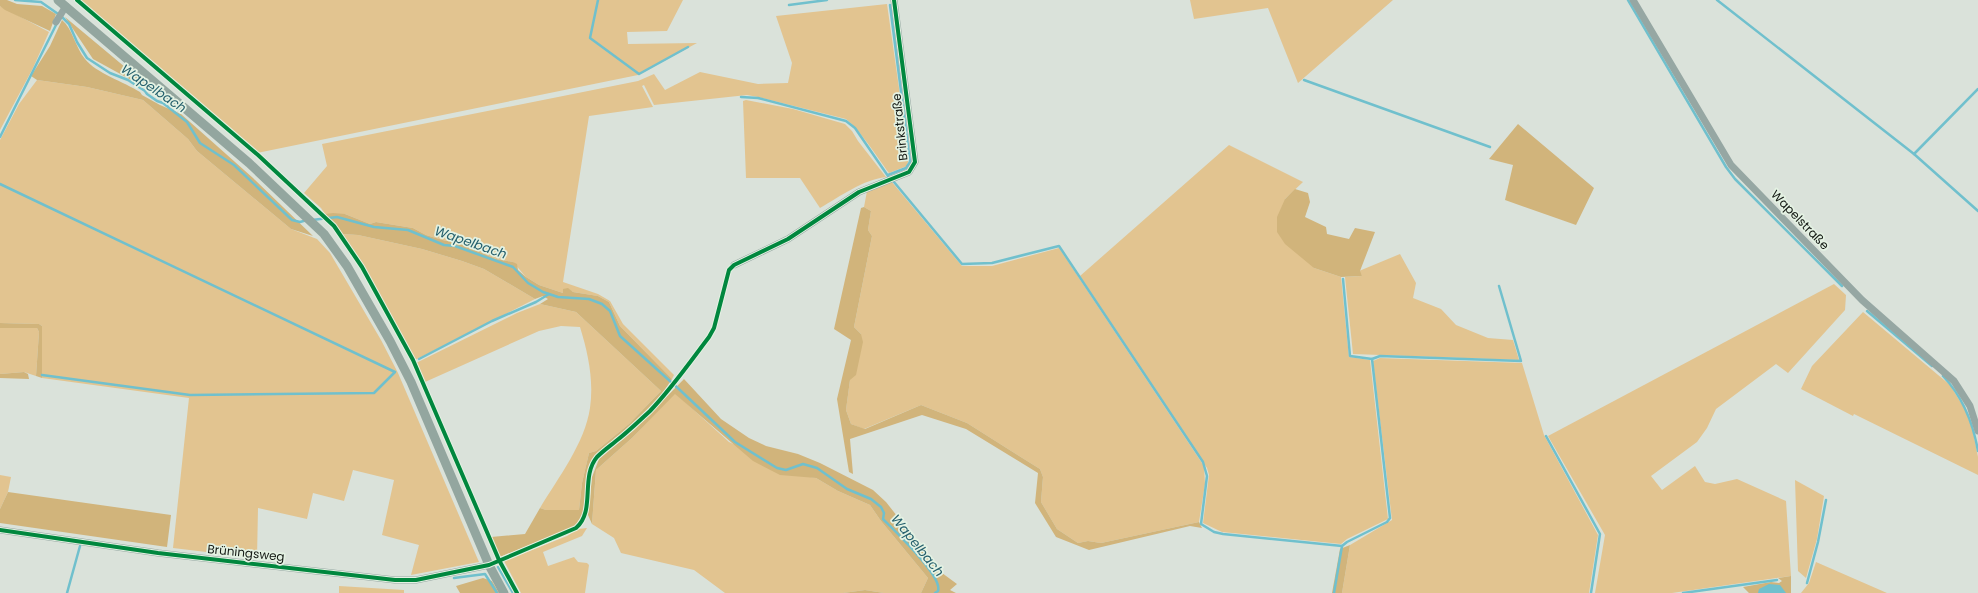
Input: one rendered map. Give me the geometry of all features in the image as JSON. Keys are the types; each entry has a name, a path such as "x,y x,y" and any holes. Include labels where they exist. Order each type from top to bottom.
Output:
{"main road":[{"path":"58,0 300,209 324,234 348,266 411,382 489,565 504,593"}],"street":[{"name":"Brinkstraße","path":"734,265 788,239 859,192 909,172 914,167 916,162 894,0"},
{"name":"Wapelstraße","path":"1633,0 1731,165 1862,300 1954,381 1970,406 1978,431"},
{"path":"56,22 66,6"},
{"name":"Brüningsweg","path":"0,530 158,553 395,580 416,580 489,565"}],"shaded area":[{"path":"0,0 7,0 17,4 42,6 56,14 50,31 5,10 0,6"},
{"path":"78,0 683,0 667,31 627,32 628,44 697,43 638,75 257,153"},
{"path":"1190,0 1393,0 1298,83 1268,8 1194,19"},
{"path":"887,4 909,158 907,166 889,173 863,137 846,119 758,97 747,95 654,105 644,85 642,86 653,107 589,116 563,282 598,294 610,301 623,324 674,375 672,379 620,326 609,302 598,296 573,292 568,289 563,293 539,285 526,277 513,262 496,259 454,241 446,241 426,235 413,228 376,222 370,224 345,214 325,214 321,208 304,193 327,166 322,144 638,81 654,74 665,90 700,72 758,84 788,83 792,63 776,16"},
{"path":"0,6 49,32 33,68 0,130"},
{"path":"65,17 174,108 144,87 93,59"},
{"path":"62,20 69,28 79,49 90,64 96,69 133,88 160,105 181,114 253,178 313,236 291,229 197,151 188,139 143,100 87,87 37,80 31,76 50,46"},
{"path":"37,80 87,87 143,100 188,139 197,151 291,229 317,239 330,253 381,340 398,373 479,562 411,575 419,545 382,535 394,480 353,470 344,501 313,493 307,519 258,508 257,558 173,548 189,398 42,378 42,326 39,324 0,323 0,140 19,104"},
{"path":"746,100 793,109 845,124 852,131 886,177 860,185 820,208 800,178 746,178 743,101"},
{"path":"1518,124 1594,188 1576,225 1505,200 1513,165 1489,159"},
{"path":"1229,145 1303,182 1285,199 1314,268 1341,277 1349,357 1370,360 1388,519 1347,539 1341,544 1222,532 1203,523 1209,475 1207,468 1080,276"},
{"path":"891,181 962,266 992,266 1059,248 1204,466 1205,484 1199,522 1101,543 1088,541 1078,543 1057,529 1041,502 1043,477 1040,469 967,423 921,405 864,429 851,424 846,410 850,380 861,334 854,327 872,236 868,230 871,211 864,207 867,191"},
{"path":"1295,189 1308,193 1310,202 1305,217 1326,227 1327,234 1349,239 1355,228 1375,232 1360,271 1362,276 1341,277 1314,268 1285,244 1277,232 1277,217 1285,199"},
{"path":"864,207 871,211 868,230 872,236 854,327 861,334 863,342 856,375 850,380 846,410 851,424 865,429 921,405 967,423 1040,469 1043,477 1041,502 1057,529 1078,543 1088,541 1101,543 1199,522 1202,528 1190,526 1089,550 1056,537 1035,503 1038,473 966,429 922,415 850,439 853,474 849,472 837,399 851,340 834,329 861,208"},
{"path":"325,214 345,214 370,224 376,222 413,228 426,235 446,241 454,241 496,259 513,262 517,264 518,270 539,285 563,293 563,289 568,288 573,292 598,296 609,302 620,326 672,379 662,394 631,426 595,455 588,470 583,514 575,526 500,557 491,537 525,534 540,508 546,510 579,510 582,483 589,453 596,451 629,424 661,391 576,312 540,304 548,299 543,296 535,299 484,269 462,261 422,249 358,235 342,234"},
{"path":"342,234 358,235 422,249 462,261 484,269 535,299 415,360 362,262"},
{"path":"1400,254 1416,283 1413,298 1441,309 1456,325 1488,338 1513,340 1519,360 1353,354 1345,277 1362,276 1359,271"},
{"path":"1834,284 1846,295 1845,310 1788,373 1776,364 1716,409 1707,428 1697,442 1651,476 1662,490 1695,466 1705,482 1715,484 1737,479 1786,501 1791,576 1672,593 1595,593 1605,535 1548,436"},
{"path":"540,304 576,312 661,391 629,424 596,451 589,453 582,483 579,510 546,510 540,508 577,447 583,434 590,408 591,377 586,347 580,327 561,326 539,331 425,382 416,363 517,313"},
{"path":"1863,312 1950,385 1966,411 1973,432 1978,457 1978,475 1854,414 1853,416 1801,389 1812,366"},
{"path":"0,323 39,324 42,326 42,378 36,376 39,332 37,328 0,328"},
{"path":"0,328 37,328 39,332 36,376 24,372 0,374"},
{"path":"1380,358 1522,363 1544,435 1598,535 1589,593 1342,593 1350,545 1392,520 1373,361"},
{"path":"24,372 28,374 29,379 0,378 0,374"},
{"path":"684,379 721,419 749,438 766,446 798,454 820,463 873,490 886,502 942,573 957,584 950,590 956,593 921,593 928,578 881,521 870,505 838,491 816,478 780,475 753,461 675,394 632,438 596,470 592,524 588,515 592,477 599,459 634,430"},
{"path":"675,393 729,442 799,475 816,478 838,491 870,505 881,521 928,578 921,593 884,593 865,590 843,593 725,593 694,570 621,553 614,538 592,524 596,470 632,438"},
{"path":"0,475 11,477 8,492 0,509"},
{"path":"1795,480 1824,496 1817,539 1806,578 1798,571"},
{"path":"8,492 171,515 167,547 0,523 0,509"},
{"path":"587,528 582,536 543,552 548,566 574,557 578,562 587,563 589,565 585,593 521,593 504,561 567,536 578,529"},
{"path":"1350,545 1342,593 1332,593 1340,549"},
{"path":"1816,562 1887,593 1801,593 1809,583"},
{"path":"1791,576 1791,593 1749,593 1743,587 1771,582 1779,583 1782,581 1778,578"},
{"path":"483,578 492,581 499,593 460,593 456,586"},
{"path":"339,586 404,590 404,593 339,593"},
{"path":"865,590 884,593 843,593"}],"water":[{"path":"1769,584 1780,585 1786,593 1758,593 1759,589"}],"waterway":[{"name":"Wapelbach","path":"15,0 41,2 61,16 69,24 77,42 87,58 110,73 128,80 157,101 163,103 187,122 200,143 234,165 292,220 300,222 307,220"},
{"path":"598,0 590,38 639,74 688,47"},
{"path":"789,5 827,0"},
{"path":"1628,0 1726,167 1735,179 1842,286"},
{"path":"1717,0 1914,154 1978,211"},
{"path":"888,175 906,168 910,162 890,5"},
{"path":"0,137 57,23"},
{"path":"1304,80 1490,147"},
{"path":"1914,154 1978,89"},
{"path":"741,97 758,98 846,121 855,128 888,176"},
{"path":"894,182 962,264 992,263 1059,246 1203,462 1207,476 1201,524 1214,532 1223,534 1342,546"},
{"path":"0,184 395,372 374,393 190,395 42,375"},
{"name":"Wapelbach","path":"312,220 337,217 374,227 408,230 444,245 455,246 513,267 528,283 543,292 558,297 589,299 602,304 610,311 620,336 735,442 777,468 786,470 803,464 817,468 847,489 871,499 881,507 884,513 883,519 917,554 933,575 938,584 938,591 935,593"},
{"path":"1343,279 1350,356 1372,359"},
{"path":"1334,593 1342,546 1387,522 1390,518 1372,359 1380,356 1521,361 1499,286"},
{"path":"419,359 492,321 536,302 549,294"},
{"path":"1867,311 1932,366"},
{"path":"1943,376 1962,402 1973,430 1978,451"},
{"path":"1546,436 1600,534 1591,593"},
{"path":"1807,583 1818,542 1826,500"},
{"path":"67,593 80,546"},
{"path":"498,567 513,593"},
{"path":"454,578 485,574 497,593"},
{"path":"1683,593 1777,580"}],"cycle path":[{"path":"77,0 258,155 334,226 362,267 413,360 499,560 517,593"},
{"path":"0,530 158,553 395,580 416,580 489,565 576,528 582,521 585,513 589,474 592,465 599,455 650,411 681,375 709,337 714,328 729,270 734,265 788,239 859,192 909,172 915,162 894,0"}]}
